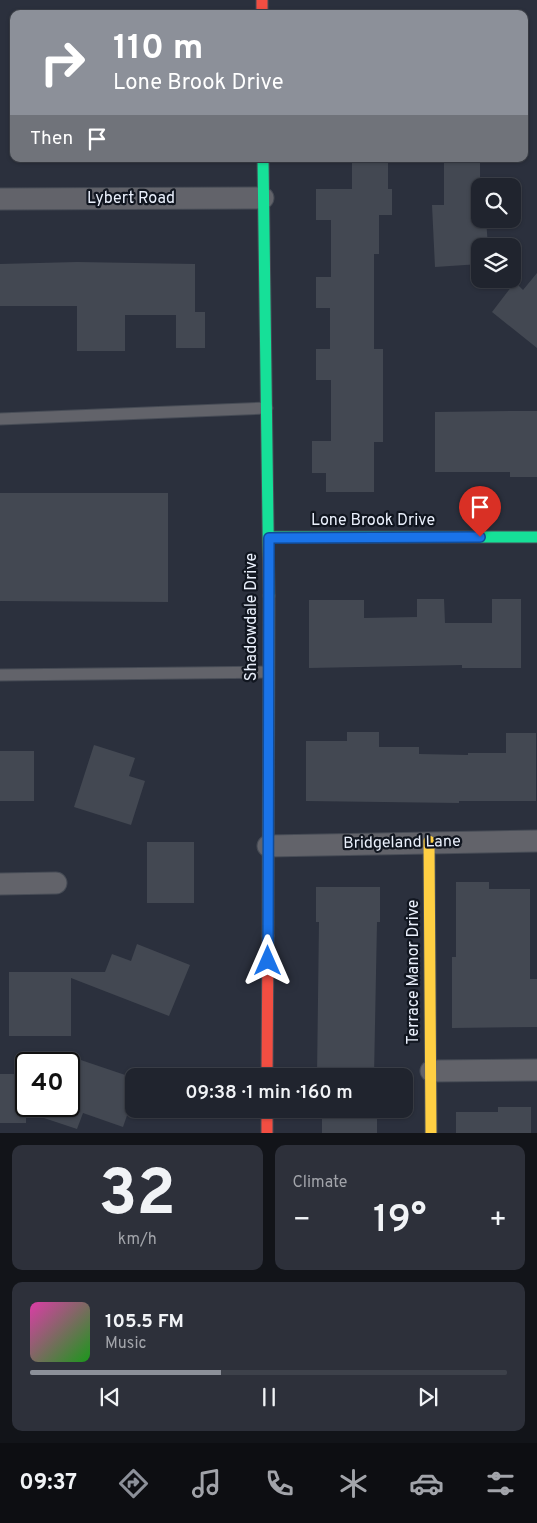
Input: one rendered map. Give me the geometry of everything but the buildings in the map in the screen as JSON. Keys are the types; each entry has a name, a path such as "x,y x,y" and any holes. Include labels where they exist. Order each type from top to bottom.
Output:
{"street":[{"name":"Shadowdale Drive","path":"263,162 269,538 267,1068"},
{"name":"Lybert Road","path":"0,199 263,198"},
{"name":"Lone Brook Drive","path":"269,538 537,537"},
{"name":"Bridgeland Lane","path":"268,846 429,841 537,841"},
{"name":"Terrace Manor Drive","path":"429,841 431,1133"},
{"path":"0,884 56,883"},
{"path":"430,1071 537,1070"},
{"path":"267,1118 267,1133"}],"lane":[{"path":"0,419 267,408"},
{"path":"0,675 269,672"}],"traffic: fast":[{"path":"263,162 269,596"},
{"path":"269,537 537,537"}],"traffic: slow":[{"path":"268,936 269,596"},
{"path":"429,841 431,1133"}],"traffic: jam":[{"path":"262,0 262,10"},
{"path":"267,1068 268,936"},
{"path":"267,1118 267,1133"}],"route":[{"path":"268,961 269,538 480,537"}]}
